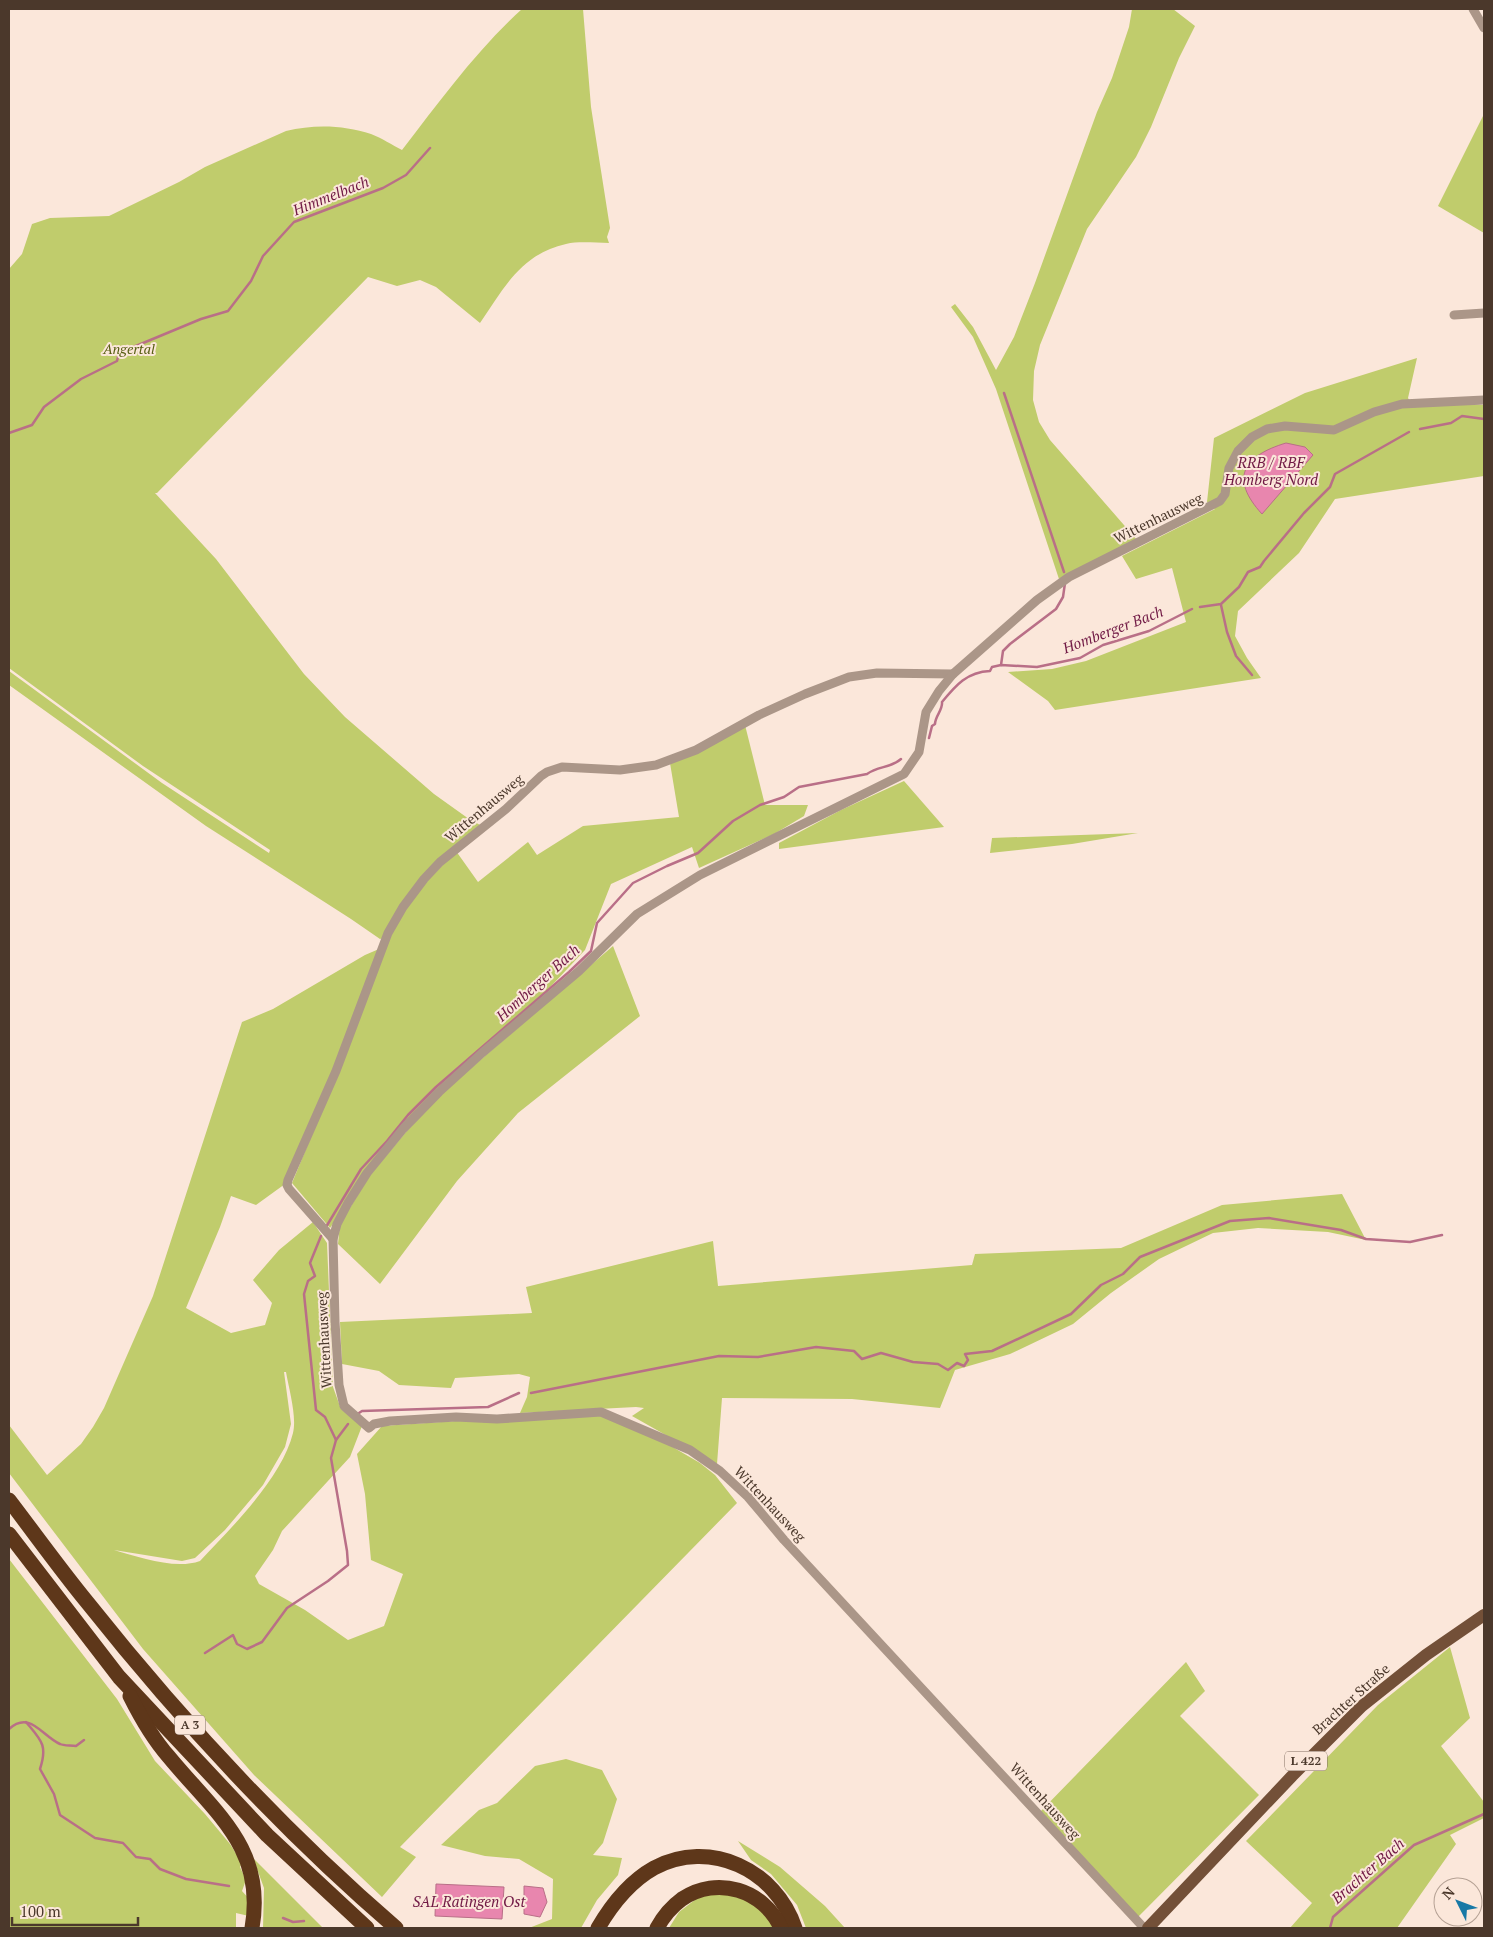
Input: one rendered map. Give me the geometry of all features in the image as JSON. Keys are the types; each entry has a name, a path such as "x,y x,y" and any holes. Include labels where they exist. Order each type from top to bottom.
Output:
{"highway":[{"name":"A 3","path":"9,1500 86,1602 193,1728 275,1815 355,1892 396,1928"},
{"name":"A 3","path":"9,1534 119,1677 267,1835 366,1928"},
{"path":"119,1677 152,1735 230,1828 249,1864 255,1889 252,1928"},
{"path":"598,1928 613,1904 640,1877 656,1867 668,1863 684,1858 700,1857 720,1859 733,1863 760,1877 784,1902 795,1928"},
{"path":"656,1928 668,1912 681,1900 699,1890 721,1887 740,1890 754,1896 774,1914 781,1928"}],"main road":[{"name":"Brachter Straße","path":"1146,1928 1285,1782 1362,1706 1426,1654 1484,1615"}],"street":[{"path":"1473,9 1484,28"},
{"path":"1454,315 1484,313"},
{"name":"Wittenhausweg","path":"1146,1928 784,1540 748,1497 720,1471 690,1450 601,1412 497,1419 456,1417 390,1421 374,1424 369,1428 356,1418 344,1406 339,1385 333,1239 337,1224 348,1203 367,1174 403,1129 482,1053 579,971 637,914 700,875 904,774 919,752 926,712 939,691 953,674 1037,600 1069,577 1220,501 1225,494 1229,468 1238,451 1252,437 1267,429 1285,426 1334,430 1374,412 1402,404 1484,400"},
{"name":"Wittenhausweg","path":"333,1239 289,1189 287,1185 288,1180 336,1071 388,933 403,907 424,879 440,862 506,809 541,776 555,769 562,767 620,770 656,766 696,750 759,715 849,677 877,673 953,674"}],"green space":[{"name":"Angertal","path":"522,9 583,9 591,107 610,228 607,237 609,243 571,243 550,249 537,256 515,274 480,323 436,287 420,280 397,286 368,277 155,493 216,559 304,674 345,717 434,794 482,826 443,859 383,938 380,939 206,826 9,685 9,671 162,783 269,853 270,850 143,766 9,668 9,269 22,254 32,224 50,218 109,216 179,182 205,167 286,131 318,126 340,127 375,136 402,150 474,59"},
{"path":"1132,9 1173,9 1195,26 1136,157 1087,229 1040,345 1034,371 1033,400 1039,422 1050,440 1137,540 1059,579 996,389 973,337 951,307 955,304 973,327 996,370 1014,337 1035,283 1097,112 1112,78 1129,27"},
{"path":"1484,114 1484,233 1438,206"},
{"path":"1417,358 1408,398 1412,405 1453,403 1484,405 1484,476 1335,499 1299,553 1238,611 1235,636 1261,678 1055,710 1048,701 1008,672 1052,669 1086,661 1186,622 1172,568 1136,579 1122,556 1215,509 1207,502 1214,438 1305,393"},
{"path":"745,725 765,805 808,805 804,816 774,834 699,868 692,847 611,884 585,950 523,1016 400,1128 330,1228 292,1183 339,1069 383,948 412,897 456,851 478,882 528,842 537,855 583,826 679,817 670,763"},
{"path":"904,781 944,827 779,849 779,843 841,810"},
{"path":"1138,833 1072,844 990,853 992,838"},
{"path":"613,946 640,1016 518,1113 457,1181 380,1284 338,1244 340,1224 370,1175 443,1092"},
{"path":"379,949 361,1001 285,1184 256,1205 231,1196 186,1308 231,1333 265,1325 272,1303 253,1280 279,1250 313,1222 327,1243 333,1387 341,1409 362,1426 350,1457 282,1531 273,1550 255,1576 259,1584 305,1610 348,1640 384,1626 403,1574 371,1560 365,1494 357,1454 382,1426 616,1414 700,1463 715,1475 737,1503 400,1847 416,1857 382,1897 254,1775 143,1649 9,1473 9,1425 47,1475 81,1444 104,1408 153,1296 242,1022 273,1009 365,955","holes":["284,1372 286,1372 294,1419 293,1433 287,1450 267,1485 254,1502 200,1561 180,1564 168,1563 114,1550 182,1561 195,1558 225,1530 263,1485 285,1447 291,1424"]},
{"path":"1342,1194 1366,1240 1328,1232 1258,1228 1213,1233 1159,1259 1111,1293 1073,1324 1010,1354 955,1370 940,1408 852,1399 722,1398 717,1464 632,1416 644,1408 520,1413 527,1397 530,1377 519,1374 455,1378 451,1388 399,1385 379,1371 342,1364 340,1322 532,1313 526,1287 713,1241 718,1286 972,1265 975,1254 1121,1248 1222,1205"},
{"path":"9,1559 117,1699 155,1761 205,1814 230,1844 242,1863 240,1867 246,1880 242,1891 251,1901 253,1917 236,1913 236,1928 9,1928"},
{"path":"1450,1647 1470,1718 1441,1746 1484,1802 1484,1818 1450,1835 1456,1844 1397,1928 1290,1928 1312,1903 1246,1841 1378,1705"},
{"path":"1186,1662 1205,1691 1180,1716 1259,1795 1138,1917 1040,1812"},
{"path":"566,1759 602,1770 617,1799 603,1843 593,1855 622,1858 618,1875 597,1900 581,1928 529,1928 552,1919 553,1879 519,1859 485,1856 441,1845 479,1810 497,1803 535,1766"},
{"path":"738,1841 780,1867 825,1906 845,1928 806,1928 797,1905 771,1874 751,1860"},
{"path":"253,1858 323,1928 263,1928 264,1888"},
{"path":"726,1893 760,1909 774,1928 669,1928 679,1912 700,1896"}],"water":[{"name":"RRB / RBF Homberg Nord","path":"1286,443 1305,447 1313,455 1262,514 1246,490 1244,479 1246,470 1259,455 1271,448"},
{"name":"SAL Ratingen Ost","path":"436,1884 504,1887 502,1919 435,1916"},
{"path":"524,1886 543,1888 547,1902 540,1917 524,1914"}],"waterway":[{"name":"Himmelbach","path":"9,433 32,425 44,407 81,379 117,361 119,353 201,319 228,311 251,281 263,256 294,222 383,188 406,175 430,148"},
{"path":"1004,393 1064,572"},
{"name":"Homberger Bach","path":"1420,429 1451,423 1462,416 1484,419"},
{"name":"Homberger Bach","path":"1200,607 1221,604 1239,587 1248,572 1260,567 1304,513 1330,487 1335,474 1409,432"},
{"path":"1001,665 1003,651 1056,609 1063,597 1065,583"},
{"path":"1221,605 1227,632 1236,656 1252,675"},
{"name":"Homberger Bach","path":"929,738 942,702 957,685 968,677 990,671 992,667 1001,665 1037,667 1080,658 1103,645 1149,631 1192,609"},
{"name":"Homberger Bach","path":"326,1227 361,1169 408,1115 436,1087 591,951 597,923 633,883 698,853 733,821 760,805 784,797 799,787 867,774 901,759"},
{"path":"531,1393 719,1356 758,1357 816,1347 854,1351 862,1359 881,1353 913,1362 938,1364 948,1370 957,1363 964,1366 968,1360 965,1354 992,1351 1071,1314 1101,1285 1123,1274 1140,1257 1230,1221 1269,1218 1341,1230 1366,1239 1410,1242 1442,1235"},
{"name":"Homberger Bach","path":"205,1653 233,1635 237,1644 247,1649 262,1642 287,1608 328,1581 348,1565 331,1458 336,1440 325,1417 316,1410 304,1294 308,1281 315,1276 310,1263 321,1236"},
{"path":"359,1413 362,1411 488,1407 519,1393"},
{"path":"336,1440 348,1424"},
{"path":"26,1722 42,1743 43,1754 40,1769 54,1794 60,1815 95,1838 123,1843 136,1857 150,1859 160,1869 186,1879 229,1886"},
{"name":"Homberger Bach","path":"9,1729 16,1724 30,1723 62,1745 76,1746 84,1740"},
{"name":"Brachter Bach","path":"1330,1928 1333,1917 1414,1845 1484,1814"},
{"path":"283,1918 293,1922 304,1921"}]}
